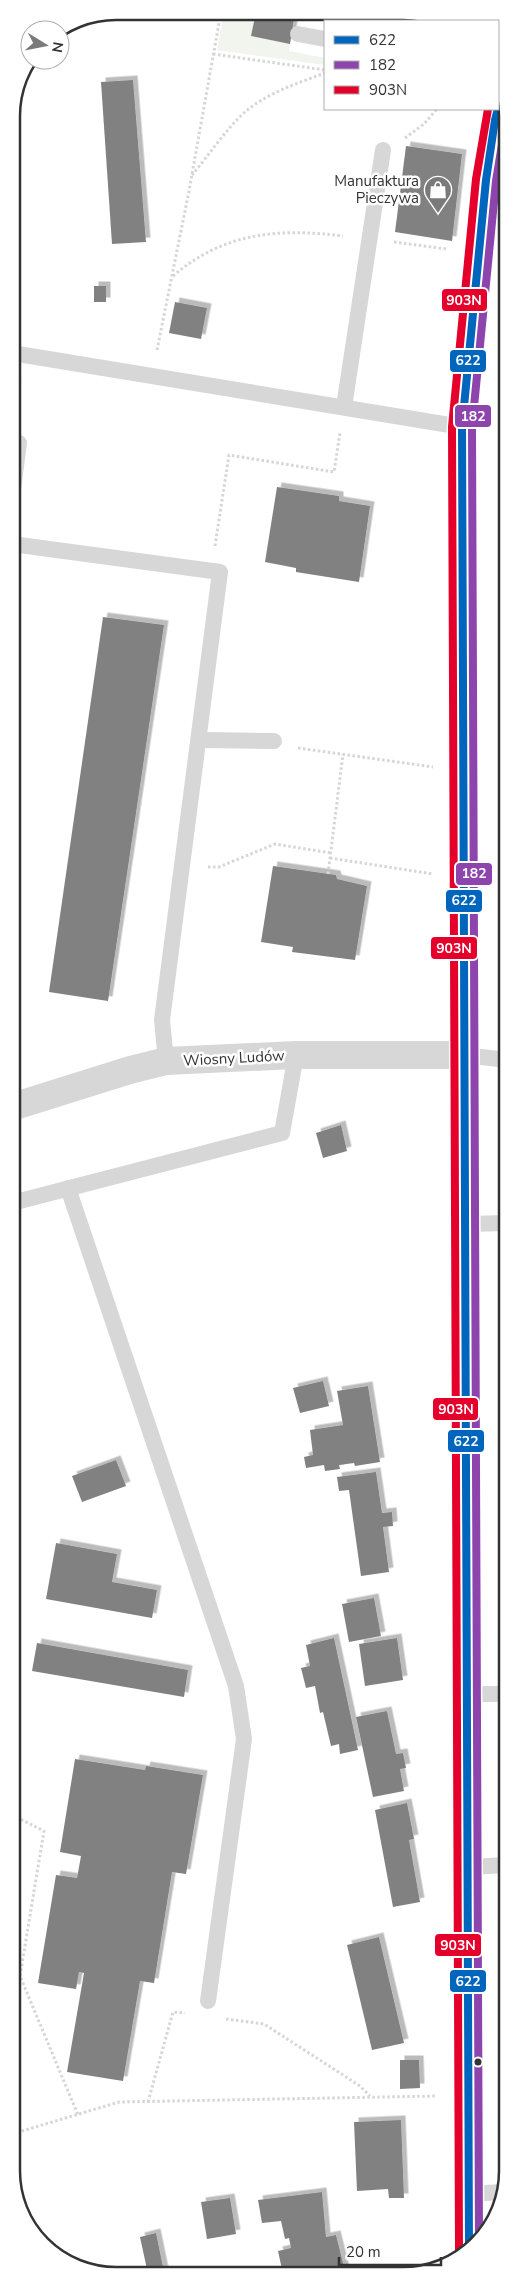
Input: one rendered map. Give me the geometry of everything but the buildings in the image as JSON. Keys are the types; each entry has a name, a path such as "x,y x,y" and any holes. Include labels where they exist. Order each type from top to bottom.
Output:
{"street":[{"path":"469,2240 469,1866 462,426 486,180 498,110"},
{"name":"Wiosny Ludów","path":"20,1105 130,1070 166,1061 296,1055 464,1055"}],"lane":[{"path":"298,34 324,39"},
{"path":"344,407 382,150"},
{"path":"20,354 462,426"},
{"path":"20,545 220,572 162,1020 166,1061"},
{"path":"199,740 274,740"},
{"path":"20,1201 282,1133 296,1055"},
{"path":"464,1055 499,1059"},
{"path":"68,1188 236,1686 244,1739 207,2008"},
{"path":"466,1224 499,1223"},
{"path":"468,1694 499,1694"},
{"path":"469,1866 499,1865"},
{"path":"468,2194 497,2192"}],"path":[{"path":"152,376 192,175 219,20"},
{"path":"213,54 324,72"},
{"path":"192,175 244,113 257,103 286,88 324,72"},
{"path":"382,150 424,124 436,110"},
{"path":"172,276 188,263 216,248 258,235 305,231 448,249"},
{"path":"211,571 229,456 334,472 344,407"},
{"path":"274,740 282,746 436,767"},
{"path":"328,874 343,754"},
{"path":"182,868 219,867 275,844 331,853"},
{"path":"330,858 435,874"},
{"path":"20,1819 44,1830 20,1976 78,2115"},
{"path":"148,2102 174,2012 207,2008 264,2024 360,2086 370,2096"},
{"path":"20,2132 119,2102 438,2096 469,2111"}],"shaded area":[{"path":"223,20 254,20 251,36 290,44 289,51 324,58 324,65 217,50"}],"transit line":[{"name":"903N","path":"459,2249 452,427 476,179 488,110"},
{"name":"622","path":"469,2240 462,427 486,180 498,110"},
{"name":"182","path":"479,2229 472,427 499,163"}],"place":[{"name":"Manufaktura Pieczywa","path":"438,214"}]}
